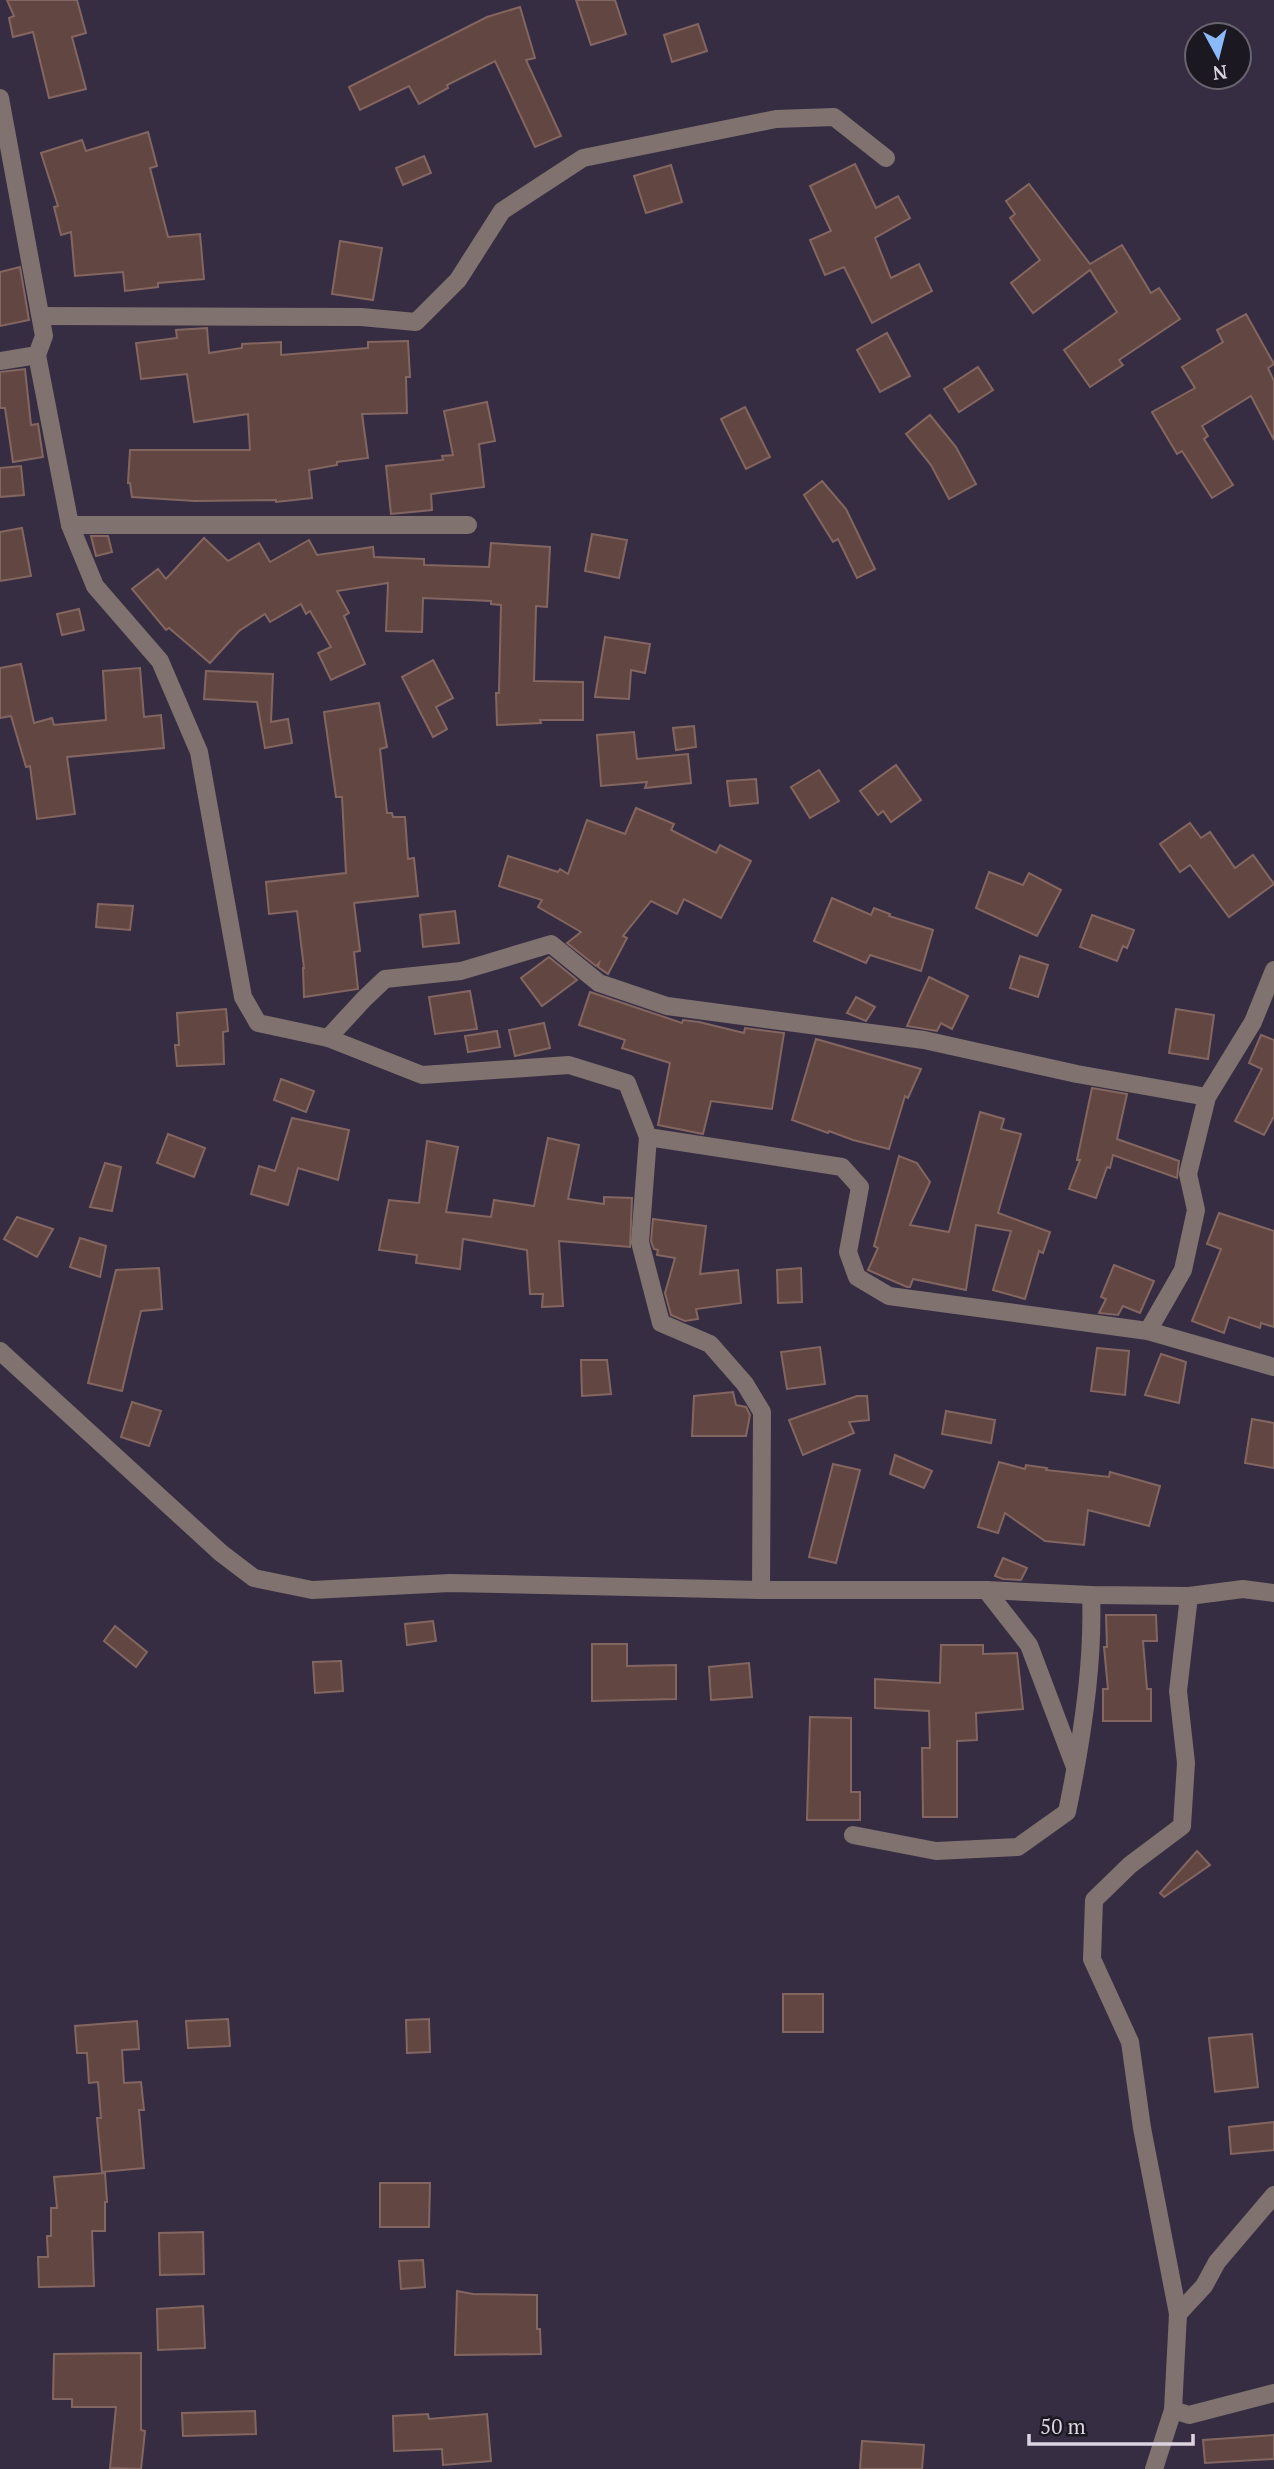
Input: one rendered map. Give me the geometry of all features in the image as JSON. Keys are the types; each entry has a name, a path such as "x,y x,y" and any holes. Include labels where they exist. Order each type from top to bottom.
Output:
{"street":[{"path":"0,98 41,316 44,336 37,355 70,525 95,586 160,661 199,752 243,997 258,1023 328,1038 422,1075 569,1065 627,1083 648,1137 640,1242 661,1323 710,1344 745,1384 762,1412 761,1590"},
{"path":"41,316 361,317 416,322 458,280 502,211 583,158 776,119 834,117 886,158"},
{"path":"0,361 37,355"},
{"path":"70,525 468,525"},
{"path":"328,1038 363,999 386,979 461,971 551,944 599,983 667,1006 924,1040 1077,1074 1208,1097"},
{"path":"1149,1331 1183,1270 1196,1210 1188,1174 1208,1097 1253,1022 1274,970"},
{"path":"648,1137 842,1167 860,1187 848,1252 857,1277 889,1296 1149,1331 1274,1367"},
{"path":"0,1351 221,1553 254,1578 312,1590 450,1583 761,1590 986,1590 1091,1595 1189,1596 1243,1589 1274,1593"},
{"path":"986,1590 1028,1645 1076,1769"},
{"path":"853,1835 936,1851 1018,1847 1067,1812 1076,1769 1092,1626 1091,1595"},
{"path":"1154,2469 1174,2410 1178,2314 1142,2128 1130,2042 1091,1959 1094,1900 1130,1865 1182,1826 1186,1763 1178,1691 1189,1596"},
{"path":"1178,2314 1204,2286 1217,2262 1274,2195"},
{"path":"1174,2410 1189,2415 1274,2393"}],"building":[{"path":"7,0 77,0 86,33 72,37 86,89 49,98 33,32 13,37 9,18 14,16"},
{"path":"576,0 615,0 626,34 591,45"},
{"path":"520,7 535,58 526,60 561,136 535,147 495,61 447,85 448,88 419,104 409,86 360,110 349,87 487,17"},
{"path":"698,24 707,51 672,62 664,35"},
{"path":"148,132 157,166 150,168 168,237 200,234 204,279 158,283 158,287 125,291 123,272 75,276 71,232 61,235 54,207 58,206 41,153 82,140 86,151"},
{"path":"424,156 431,173 403,185 396,168"},
{"path":"855,164 876,208 898,196 910,218 875,238 891,278 919,264 932,291 872,323 844,267 825,275 810,240 831,231 810,186"},
{"path":"671,165 682,202 646,213 634,176"},
{"path":"1029,184 1090,264 1122,245 1151,293 1159,288 1180,319 1119,360 1123,365 1090,387 1064,350 1117,312 1090,270 1033,313 1011,283 1040,260 1010,218 1015,214 1006,201"},
{"path":"340,241 382,248 373,300 332,294"},
{"path":"20,267 29,320 0,326 0,272"},
{"path":"1246,314 1274,364 1268,368 1274,381 1274,440 1251,396 1202,426 1208,436 1204,439 1233,485 1212,498 1182,451 1177,454 1152,412 1195,388 1182,367 1223,342 1217,330"},
{"path":"207,328 209,353 242,348 242,344 281,342 281,355 368,348 368,342 408,341 410,377 406,377 407,413 362,414 368,458 337,462 337,465 309,470 312,498 276,502 132,497 128,483 130,450 250,450 248,414 194,422 187,374 141,379 136,343 177,338 176,330"},
{"path":"887,333 910,376 880,392 857,350"},
{"path":"978,367 993,390 959,412 944,389"},
{"path":"25,369 31,425 38,424 43,457 13,462 5,408 0,408 0,372"},
{"path":"487,402 495,441 479,444 484,487 431,494 432,510 391,514 386,466 443,460 442,456 453,455 444,411"},
{"path":"745,407 770,457 746,469 721,419"},
{"path":"930,415 956,447 976,484 949,499 931,465 906,434"},
{"path":"21,466 24,495 0,497 0,468"},
{"path":"822,481 846,509 875,569 857,578 838,539 833,542 804,495"},
{"path":"22,528 31,576 0,581 0,532"},
{"path":"592,534 627,540 619,578 585,571"},
{"path":"91,536 108,536 112,552 96,556"},
{"path":"204,538 228,561 259,543 270,562 309,540 317,555 373,547 374,557 424,559 424,565 489,567 491,543 550,547 547,607 536,606 534,681 583,682 583,720 540,720 541,723 497,725 501,605 491,604 491,601 423,598 422,632 386,631 388,583 337,591 349,613 344,616 365,664 331,680 318,653 331,647 310,611 306,614 301,604 270,622 265,614 239,631 210,663 169,628 166,630 132,589 158,569 166,579"},
{"path":"79,609 84,630 62,635 57,614"},
{"path":"605,637 650,644 645,673 631,670 629,699 595,697"},
{"path":"433,660 453,698 436,707 447,729 433,737 402,677"},
{"path":"21,664 34,723 52,718 54,725 106,720 103,671 140,668 144,717 161,715 164,748 67,757 75,814 37,819 30,766 26,767 11,716 0,718 0,668"},
{"path":"206,671 273,674 271,722 288,719 292,743 265,748 257,702 204,699"},
{"path":"379,703 387,747 380,749 387,813 392,813 393,817 405,817 408,859 414,858 418,896 354,903 360,951 354,952 358,989 304,997 304,968 297,911 269,914 266,882 346,873 342,797 336,797 324,712"},
{"path":"694,726 696,747 676,750 673,728"},
{"path":"634,732 637,759 688,754 691,783 645,788 647,782 601,786 597,735"},
{"path":"896,765 921,800 891,822 883,811 878,815 860,791"},
{"path":"819,770 839,801 810,818 791,787"},
{"path":"756,779 758,803 730,806 727,781"},
{"path":"636,808 674,824 671,830 716,853 720,845 751,861 721,918 684,899 677,914 651,901 623,936 627,938 608,974 598,967 599,963 596,966 567,943 581,932 538,907 542,900 499,886 508,856 558,872 560,869 568,874 587,820 625,834"},
{"path":"1190,823 1201,838 1210,832 1235,868 1253,855 1274,884 1229,917 1190,865 1180,872 1160,844"},
{"path":"989,872 1023,885 1029,873 1061,890 1037,936 976,908"},
{"path":"832,898 871,915 874,908 890,914 889,916 933,930 921,971 870,955 866,963 814,941"},
{"path":"98,904 133,906 130,930 96,927"},
{"path":"455,911 459,943 423,947 420,915"},
{"path":"1092,915 1134,930 1127,948 1123,946 1117,961 1080,947"},
{"path":"1020,956 1048,965 1038,997 1010,988"},
{"path":"549,957 577,980 542,1006 521,978"},
{"path":"929,977 968,996 952,1029 941,1023 937,1031 907,1026"},
{"path":"470,991 477,1029 435,1034 429,997"},
{"path":"590,992 682,1023 683,1020 699,1022 744,1033 745,1028 784,1033 772,1109 711,1101 703,1134 658,1125 670,1063 622,1048 625,1040 579,1025"},
{"path":"856,997 875,1007 866,1021 847,1013"},
{"path":"226,1009 228,1031 223,1032 224,1064 177,1066 177,1013"},
{"path":"1176,1009 1214,1015 1208,1059 1169,1053"},
{"path":"544,1023 550,1048 515,1056 509,1030"},
{"path":"497,1031 500,1047 468,1052 465,1036"},
{"path":"1261,1035 1274,1040 1274,1116 1264,1135 1235,1121 1262,1069 1249,1063"},
{"path":"816,1039 921,1069 908,1098 905,1096 889,1149 829,1131 828,1133 792,1120"},
{"path":"281,1079 314,1091 306,1112 274,1100"},
{"path":"1092,1088 1127,1094 1117,1139 1179,1161 1177,1178 1113,1155 1096,1198 1069,1189 1080,1160 1077,1160"},
{"path":"980,1112 1004,1119 1001,1129 1021,1134 998,1213 1050,1232 1043,1253 1039,1251 1025,1299 993,1290 1011,1231 976,1225 966,1290 913,1279 910,1287 907,1287 868,1270 878,1248 874,1246 899,1156 917,1163 930,1182 910,1225 949,1232"},
{"path":"292,1118 349,1130 338,1180 298,1168 288,1205 251,1194 259,1166 275,1171"},
{"path":"168,1134 205,1148 194,1177 157,1163"},
{"path":"548,1138 579,1145 568,1199 604,1204 604,1197 632,1198 630,1247 559,1241 563,1306 542,1307 543,1294 530,1294 527,1250 463,1239 460,1269 416,1263 417,1255 379,1250 389,1200 419,1203 427,1141 458,1147 446,1212 491,1217 494,1200 534,1206"},
{"path":"105,1163 121,1167 112,1211 90,1207"},
{"path":"1219,1213 1274,1231 1274,1327 1261,1323 1260,1328 1229,1317 1224,1333 1192,1321 1221,1249 1207,1244"},
{"path":"17,1217 53,1229 37,1257 4,1239"},
{"path":"653,1219 706,1226 700,1274 738,1270 741,1303 696,1309 698,1319 685,1321 671,1315 665,1293 675,1258 657,1255 658,1250 654,1249 651,1241"},
{"path":"80,1238 106,1246 100,1277 70,1267"},
{"path":"1114,1265 1154,1281 1140,1313 1123,1306 1118,1315 1099,1313 1106,1299 1101,1297"},
{"path":"159,1268 162,1309 141,1311 122,1391 88,1383 116,1270"},
{"path":"801,1268 802,1302 778,1303 777,1270"},
{"path":"820,1347 825,1384 787,1389 781,1352"},
{"path":"1097,1348 1129,1351 1125,1395 1091,1391"},
{"path":"1161,1354 1186,1362 1179,1403 1145,1395"},
{"path":"581,1360 607,1360 611,1394 582,1396"},
{"path":"733,1392 736,1405 746,1407 750,1415 746,1436 692,1436 694,1396"},
{"path":"857,1396 867,1396 869,1420 849,1422 854,1433 803,1455 789,1420"},
{"path":"132,1402 161,1411 149,1446 121,1437"},
{"path":"946,1411 995,1420 991,1443 942,1434"},
{"path":"1252,1419 1274,1423 1274,1468 1245,1463"},
{"path":"895,1455 932,1471 924,1488 890,1474"},
{"path":"999,1462 1025,1469 1026,1465 1109,1477 1110,1472 1160,1486 1149,1526 1088,1510 1084,1545 1045,1541 1005,1513 998,1533 978,1527"},
{"path":"833,1464 860,1470 836,1563 809,1557"},
{"path":"1003,1558 1027,1568 1021,1580 995,1576"},
{"path":"1106,1615 1156,1615 1157,1641 1143,1641 1147,1689 1151,1689 1151,1721 1103,1721 1103,1689 1108,1689 1104,1647 1107,1647"},
{"path":"433,1621 436,1641 407,1645 405,1624"},
{"path":"115,1626 147,1652 136,1667 104,1641"},
{"path":"592,1644 627,1644 627,1666 676,1665 676,1699 592,1701"},
{"path":"941,1645 983,1645 983,1654 1017,1653 1023,1709 976,1713 977,1740 957,1741 957,1817 923,1817 922,1748 930,1748 929,1711 875,1708 875,1679 940,1683"},
{"path":"341,1661 343,1691 315,1693 313,1662"},
{"path":"749,1663 752,1697 711,1700 709,1667"},
{"path":"810,1717 851,1718 851,1792 860,1792 860,1820 807,1820"},
{"path":"1197,1851 1210,1865 1164,1897 1160,1893"},
{"path":"783,1994 823,1994 823,2032 783,2032"},
{"path":"228,2019 230,2046 188,2048 186,2021"},
{"path":"429,2019 430,2052 407,2053 406,2020"},
{"path":"137,2021 139,2049 122,2050 124,2083 141,2082 144,2110 139,2110 144,2168 102,2172 97,2118 101,2118 98,2082 89,2083 87,2053 77,2053 75,2026"},
{"path":"1252,2034 1258,2087 1215,2092 1209,2038"},
{"path":"1274,2122 1274,2150 1231,2154 1229,2127"},
{"path":"105,2173 105,2231 92,2231 94,2286 39,2287 38,2257 48,2257 47,2236 51,2236 51,2208 57,2208 54,2177"},
{"path":"380,2183 430,2183 429,2227 380,2227"},
{"path":"203,2232 204,2274 160,2275 159,2233"},
{"path":"423,2260 425,2287 401,2289 399,2261"},
{"path":"457,2291 473,2294 537,2295 537,2329 540,2329 541,2354 455,2355"},
{"path":"203,2306 205,2348 158,2350 157,2309"},
{"path":"141,2353 141,2430 145,2431 141,2469 110,2468 116,2407 72,2407 72,2399 53,2399 54,2354"},
{"path":"255,2411 256,2434 183,2436 182,2413"},
{"path":"428,2414 429,2419 487,2414 491,2461 443,2465 442,2449 394,2451 393,2416"},
{"path":"1274,2435 1274,2459 1205,2463 1203,2440"},
{"path":"862,2441 924,2445 922,2469 860,2469"}]}
